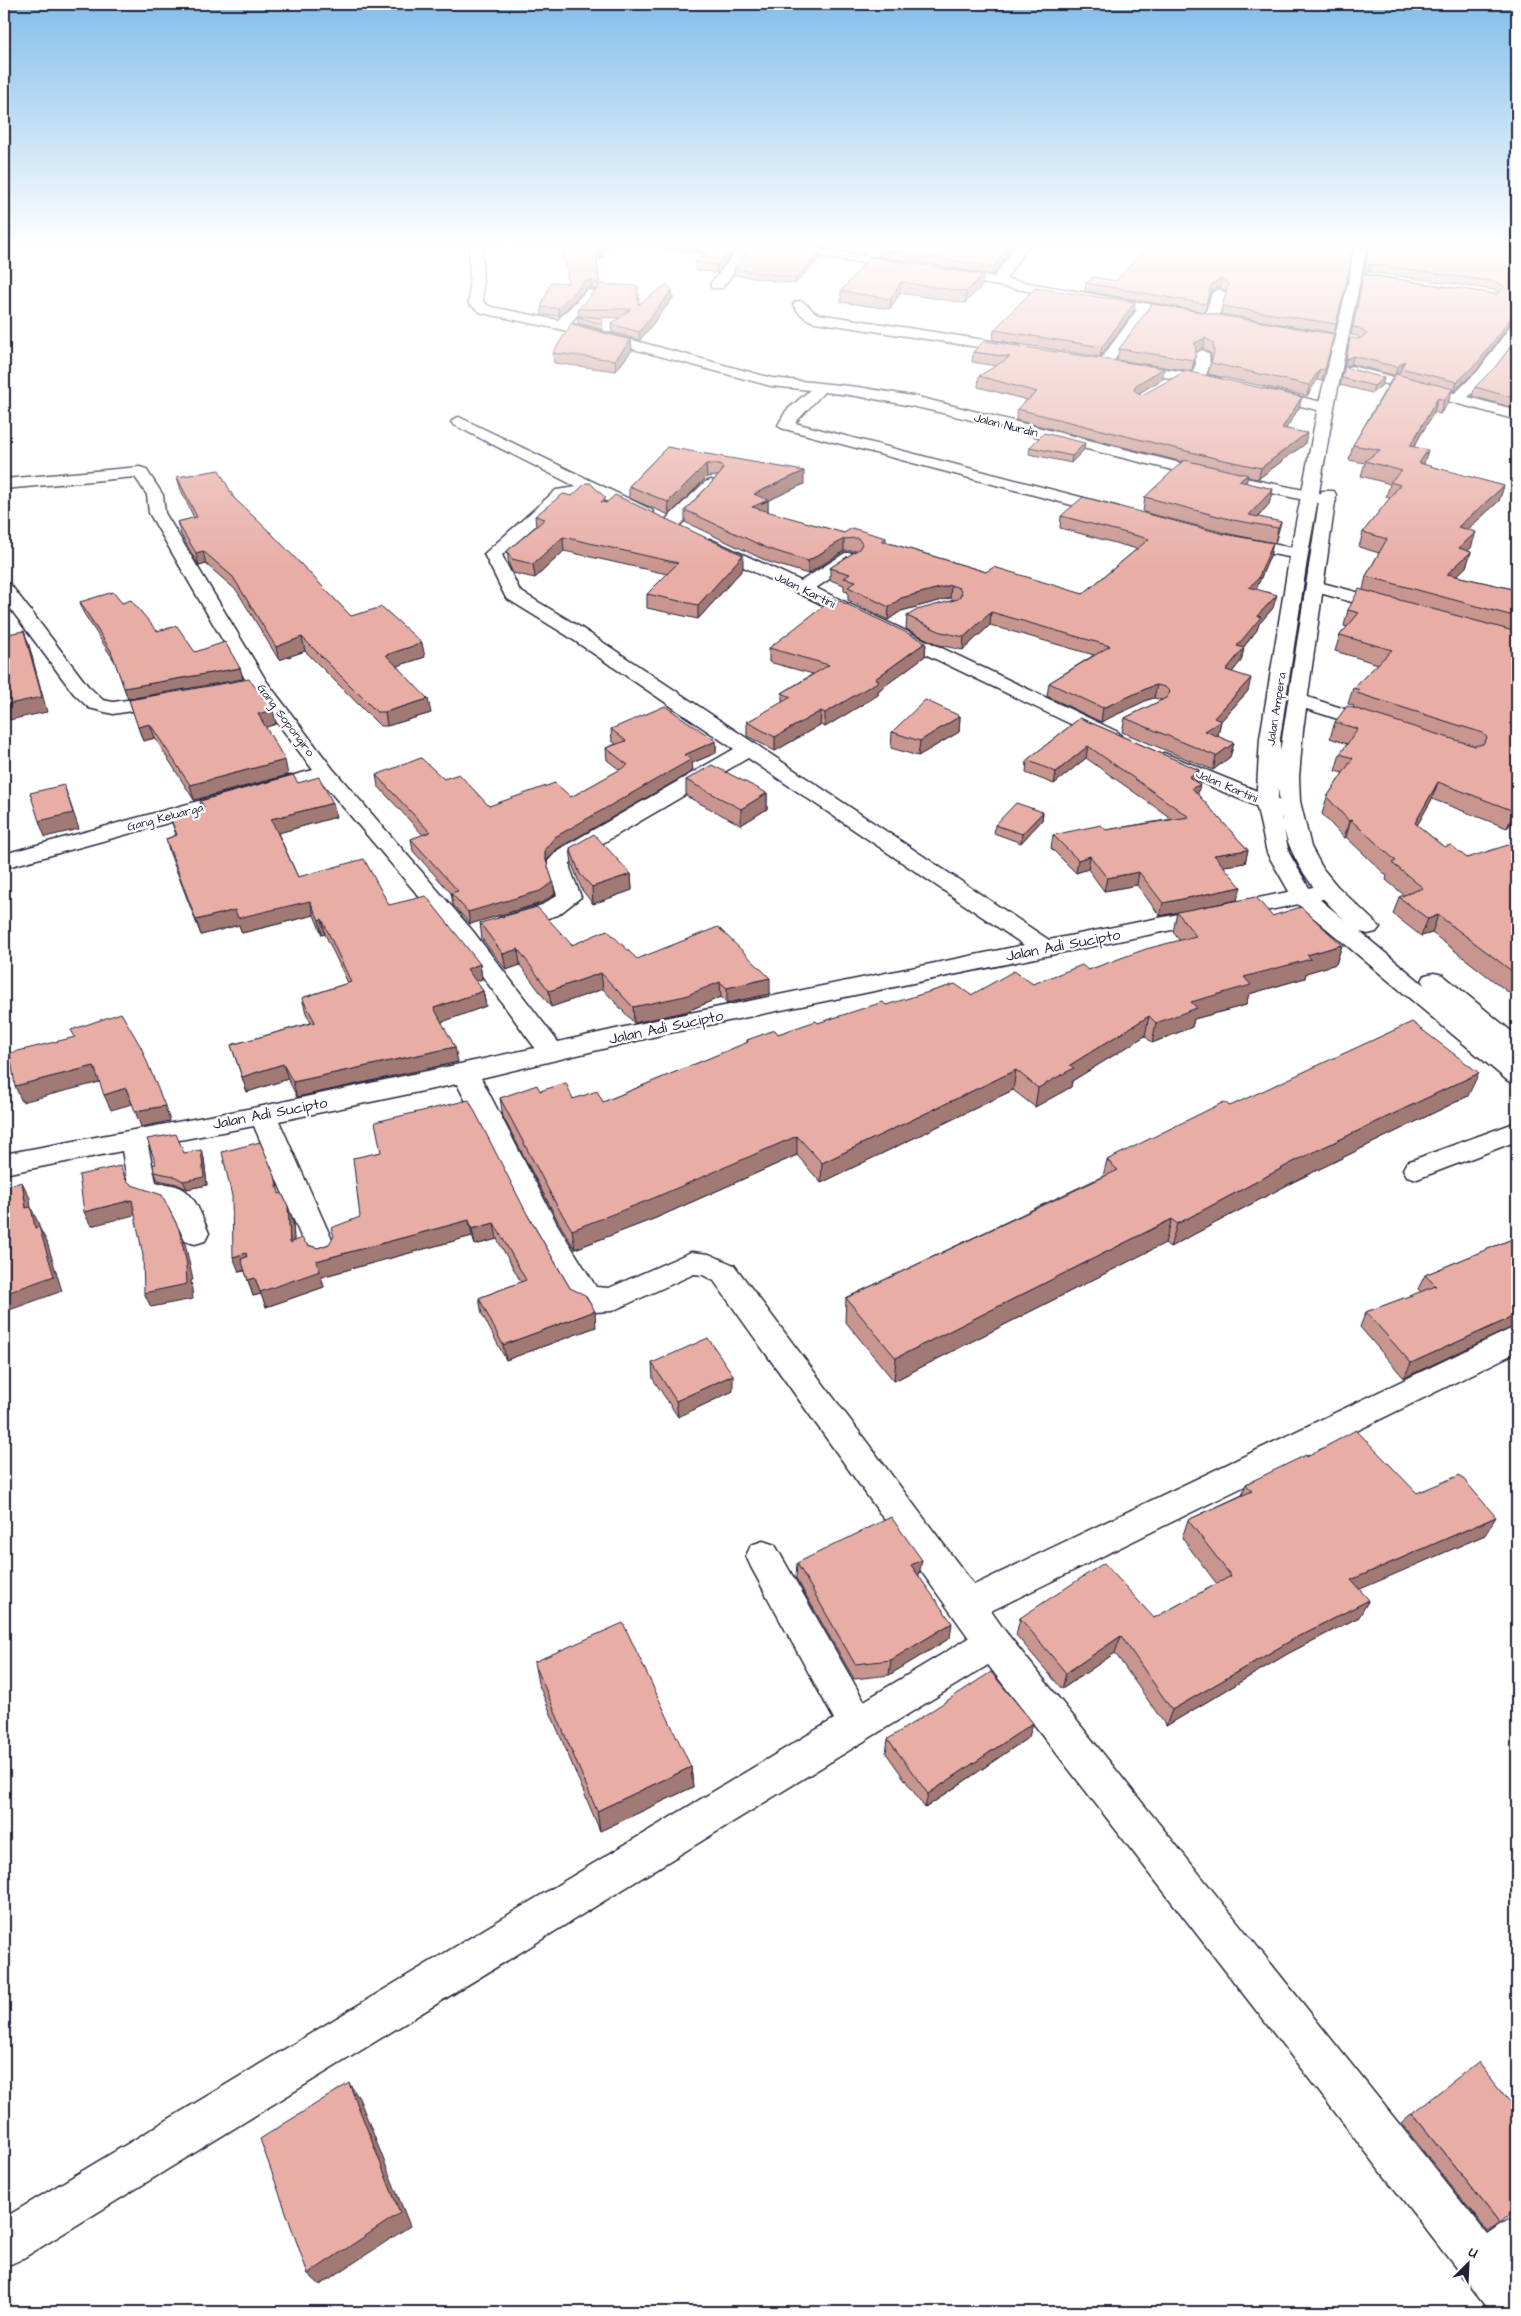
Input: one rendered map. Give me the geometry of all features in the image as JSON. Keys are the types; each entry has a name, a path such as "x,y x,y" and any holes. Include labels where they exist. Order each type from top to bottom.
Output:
{"street":[{"name":"Jalan Nurdin","path":"657,351 771,382 858,391 918,402 1226,479 1319,499"},
{"path":"1109,351 1100,362 1225,384"},
{"name":"Jalan Ampera","path":"1339,351 1326,407 1315,586 1298,700 1292,726 1289,802 1300,848 1328,891 1383,939"},
{"name":"Jalan Ampera","path":"1345,351 1351,370 1319,499 1299,554 1270,738 1267,804 1278,853 1303,896 1517,1075"},
{"path":"1456,399 1476,384 1493,365 1502,351"},
{"path":"1198,378 1203,364 1202,354"},
{"path":"1351,370 1517,415"},
{"path":"1161,389 1181,376"},
{"path":"819,388 813,398 795,412 786,425 1131,516"},
{"path":"1253,390 1326,407"},
{"name":"Jalan Kartini","path":"460,422 593,489 622,494 671,524 801,589 1127,743"},
{"name":"Gang Sopongiro","path":"4,484 140,472 155,495 157,513 249,685 464,935 552,1052"},
{"path":"671,524 714,481"},
{"path":"593,489 562,494 494,554 494,559 506,578 508,589 519,600 573,631 1046,949"},
{"path":"1219,539 1299,554"},
{"path":"801,589 851,557"},
{"path":"1315,586 1404,610"},
{"path":"4,588 80,690 96,704 103,707 124,708 182,697"},
{"path":"887,630 908,617"},
{"path":"1298,700 1393,730"},
{"path":"1101,732 1124,721"},
{"path":"464,935 550,910 563,903 569,897 559,868 559,861 566,855 749,749"},
{"name":"Jalan Kartini","path":"1144,751 1291,813"},
{"name":"Gang Keluarga","path":"4,861 326,773"},
{"name":"Jalan Adi Sucipto","path":"4,1164 133,1138 263,1115 465,1072 665,1026 1328,891"},
{"path":"1420,970 1517,1049"},
{"path":"465,1072 545,1229 585,1295 595,1300 612,1299 692,1263 713,1266 724,1273 968,1605 992,1643 1517,2309"},
{"path":"263,1115 322,1251"},
{"path":"1417,1169 1517,1131"},
{"path":"133,1138 142,1186 149,1192 171,1196 180,1200 195,1233"},
{"path":"968,1605 1517,1338"},
{"path":"763,1556 857,1725"},
{"path":"4,2244 992,1643"},
{"path":"1482,2265 1517,2240"}],"building":[{"path":"554,351 622,351 615,360 553,353"},
{"path":"1051,351 1164,368 1136,385 1134,390 1142,395 1186,371 1302,397 1282,428 1307,433 1261,468 1219,459 1017,409 1037,392 979,376 1010,357 973,352"},
{"path":"1133,351 1196,351 1194,360"},
{"path":"1214,351 1330,351 1325,370 1320,369 1309,385 1211,363"},
{"path":"1348,351 1486,351 1479,361 1457,382 1401,368 1405,361 1397,367 1354,356 1346,359"},
{"path":"1507,351 1517,351 1517,399 1475,387 1496,366"},
{"path":"1345,365 1347,368 1384,378 1374,386 1342,378"},
{"path":"1396,374 1453,389 1444,400 1438,398 1410,446 1428,450 1419,463 1504,486 1458,527 1476,532 1459,548 1471,552 1447,574 1517,590 1517,617 1366,576 1387,539 1363,532 1400,485 1390,482 1402,471 1365,461 1380,450 1353,445"},
{"path":"1044,433 1085,443 1072,456 1030,447"},
{"path":"667,447 804,471 754,494 768,500 752,507 844,533 852,528 886,538 882,541 986,572 994,567 1083,594 1149,539 1061,516 1083,497 1224,534 1273,543 1258,579 1249,587 1277,595 1257,616 1261,617 1237,646 1244,648 1226,670 1251,678 1214,718 1221,721 1205,731 1234,743 1216,756 1125,718 1166,698 1170,692 1165,687 1157,685 1150,687 1103,708 1049,683 1110,646 991,612 964,637 941,632 907,616 917,610 958,599 962,593 959,588 951,585 901,598 889,607 848,587 856,581 844,578 850,574 830,568 859,549 862,544 858,538 844,539 808,561 769,549 685,510 721,473 723,468 720,464 706,464 668,502 629,486"},
{"path":"1184,460 1248,475 1239,481 1273,489 1249,515 1281,522 1278,528 1233,520 1145,497"},
{"path":"219,470 234,498 272,534 351,616 382,607 422,643 386,655 428,699 385,712 377,712 302,637 276,647 233,577 203,551 196,553 177,522 197,517 177,477"},
{"path":"586,483 590,483 606,498 601,502 606,503 615,495 743,555 698,605 647,594 678,563 563,537 533,564 512,559 507,551 545,519 535,516 563,494 572,496"},
{"path":"1359,589 1517,632 1517,774 1514,779 1517,781 1517,807 1514,811 1438,782 1415,823 1444,847 1451,845 1467,858 1508,845 1517,852 1517,975 1438,915 1428,919 1399,897 1423,888 1392,863 1396,861 1351,820 1349,821 1327,797 1353,758 1340,754 1358,729 1335,722 1347,706 1475,746 1483,744 1487,738 1483,733 1357,693 1360,690 1353,688 1392,650 1340,635 1359,613 1348,610"},
{"path":"113,592 122,603 131,600 157,631 177,626 195,652 225,642 240,668 124,688 111,651 80,602"},
{"path":"834,598 926,642 875,679 879,681 825,713 821,711 775,737 747,722 791,697 782,693 829,665 769,648"},
{"path":"4,629 7,634 24,631 42,697 4,705"},
{"path":"249,679 273,710 258,714 285,760 190,785 150,724 138,727 129,700"},
{"path":"925,700 960,716 920,741 892,732"},
{"path":"665,706 716,741 684,755 692,759 555,837 545,849 545,857 553,882 540,891 468,912 451,893 458,891 411,839 430,832 376,775 421,758 444,779 459,774 489,806 555,783 571,797 628,765 606,748 626,741 611,729"},
{"path":"1080,718 1199,770 1189,777 1200,785 1192,788 1248,850 1214,855 1241,887 1163,903 1139,872 1107,878 1090,856 1078,860 1053,835 1101,825 1106,830 1189,817 1088,746 1056,772 1027,760"},
{"path":"712,765 767,793 741,809 686,780"},
{"path":"293,775 298,783 319,777 333,803 271,819 298,877 364,859 389,905 426,896 480,964 467,969 483,991 434,1008 455,1047 293,1082 283,1064 242,1077 231,1045 315,1022 302,998 351,982 322,919 319,920 310,901 238,918 235,910 196,920 166,839 177,835 170,817 204,807 200,801"},
{"path":"64,785 73,813 39,821 30,793"},
{"path":"1016,803 1043,812 1022,834 995,825"},
{"path":"594,834 631,874 592,887 580,874 570,848"},
{"path":"1256,897 1272,916 1301,907 1342,945 1307,955 1311,959 1244,977 1251,985 1191,1002 1197,1008 1156,1023 1149,1016 1070,1065 1074,1068 1038,1088 1016,1070 822,1163 797,1136 654,1198 572,1230 556,1204 500,1098 537,1085 540,1091 566,1083 573,1099 597,1091 603,1102 748,1042 747,1040 775,1030 778,1034 883,1002 886,1005 955,984 971,995 1014,971 1033,984 1082,965 1088,970 1146,949 1196,936 1177,912"},
{"path":"537,907 572,945 607,930 637,959 718,927 770,978 727,988 720,982 685,996 633,1007 601,973 549,991 518,949 503,954 480,923"},
{"path":"121,1013 141,1047 165,1106 135,1111 126,1088 104,1095 94,1066 15,1086 10,1053 75,1037 71,1030"},
{"path":"1412,1022 1479,1073 1299,1159 1177,1224 1172,1219 896,1358 846,1298 1118,1170 1107,1160 1224,1102 1230,1106"},
{"path":"469,1100 527,1214 570,1288 585,1295 595,1311 503,1345 479,1298 526,1280 494,1223 472,1229 469,1220 316,1261 320,1271 260,1292 255,1278 248,1280 241,1259 247,1257 246,1253 233,1257 232,1196 222,1152 260,1142 275,1176 279,1194 282,1193 288,1206 290,1243 302,1238 307,1245 318,1248 329,1244 334,1236 331,1228 360,1217 353,1158 381,1152 375,1122"},
{"path":"176,1134 184,1153 201,1150 204,1177 183,1181 174,1176 154,1172 153,1164 156,1164 147,1139"},
{"path":"120,1166 126,1180 132,1185 162,1195 179,1229 187,1265 187,1284 144,1293 143,1256 132,1200 84,1212 79,1175"},
{"path":"22,1182 26,1208 31,1207 35,1228 39,1227 54,1276 4,1294 4,1187"},
{"path":"1517,1237 1517,1315 1411,1363 1366,1312 1436,1286 1425,1275"},
{"path":"708,1338 733,1375 676,1401 652,1363"},
{"path":"1356,1430 1417,1493 1460,1475 1496,1517 1351,1580 1369,1600 1297,1637 1172,1710 1121,1636 1066,1673 1020,1618 1104,1563 1154,1618 1231,1576 1188,1520 1252,1491 1246,1484 1306,1455 1307,1457"},
{"path":"891,1517 922,1560 911,1565 952,1623 891,1660 855,1664 797,1563"},
{"path":"623,1623 691,1767 597,1811 534,1662"},
{"path":"991,1672 1033,1723 928,1794 888,1739"},
{"path":"1478,2062 1517,2111 1517,2209 1500,2223 1412,2113"},
{"path":"349,2083 400,2213 308,2274 260,2139"}]}
